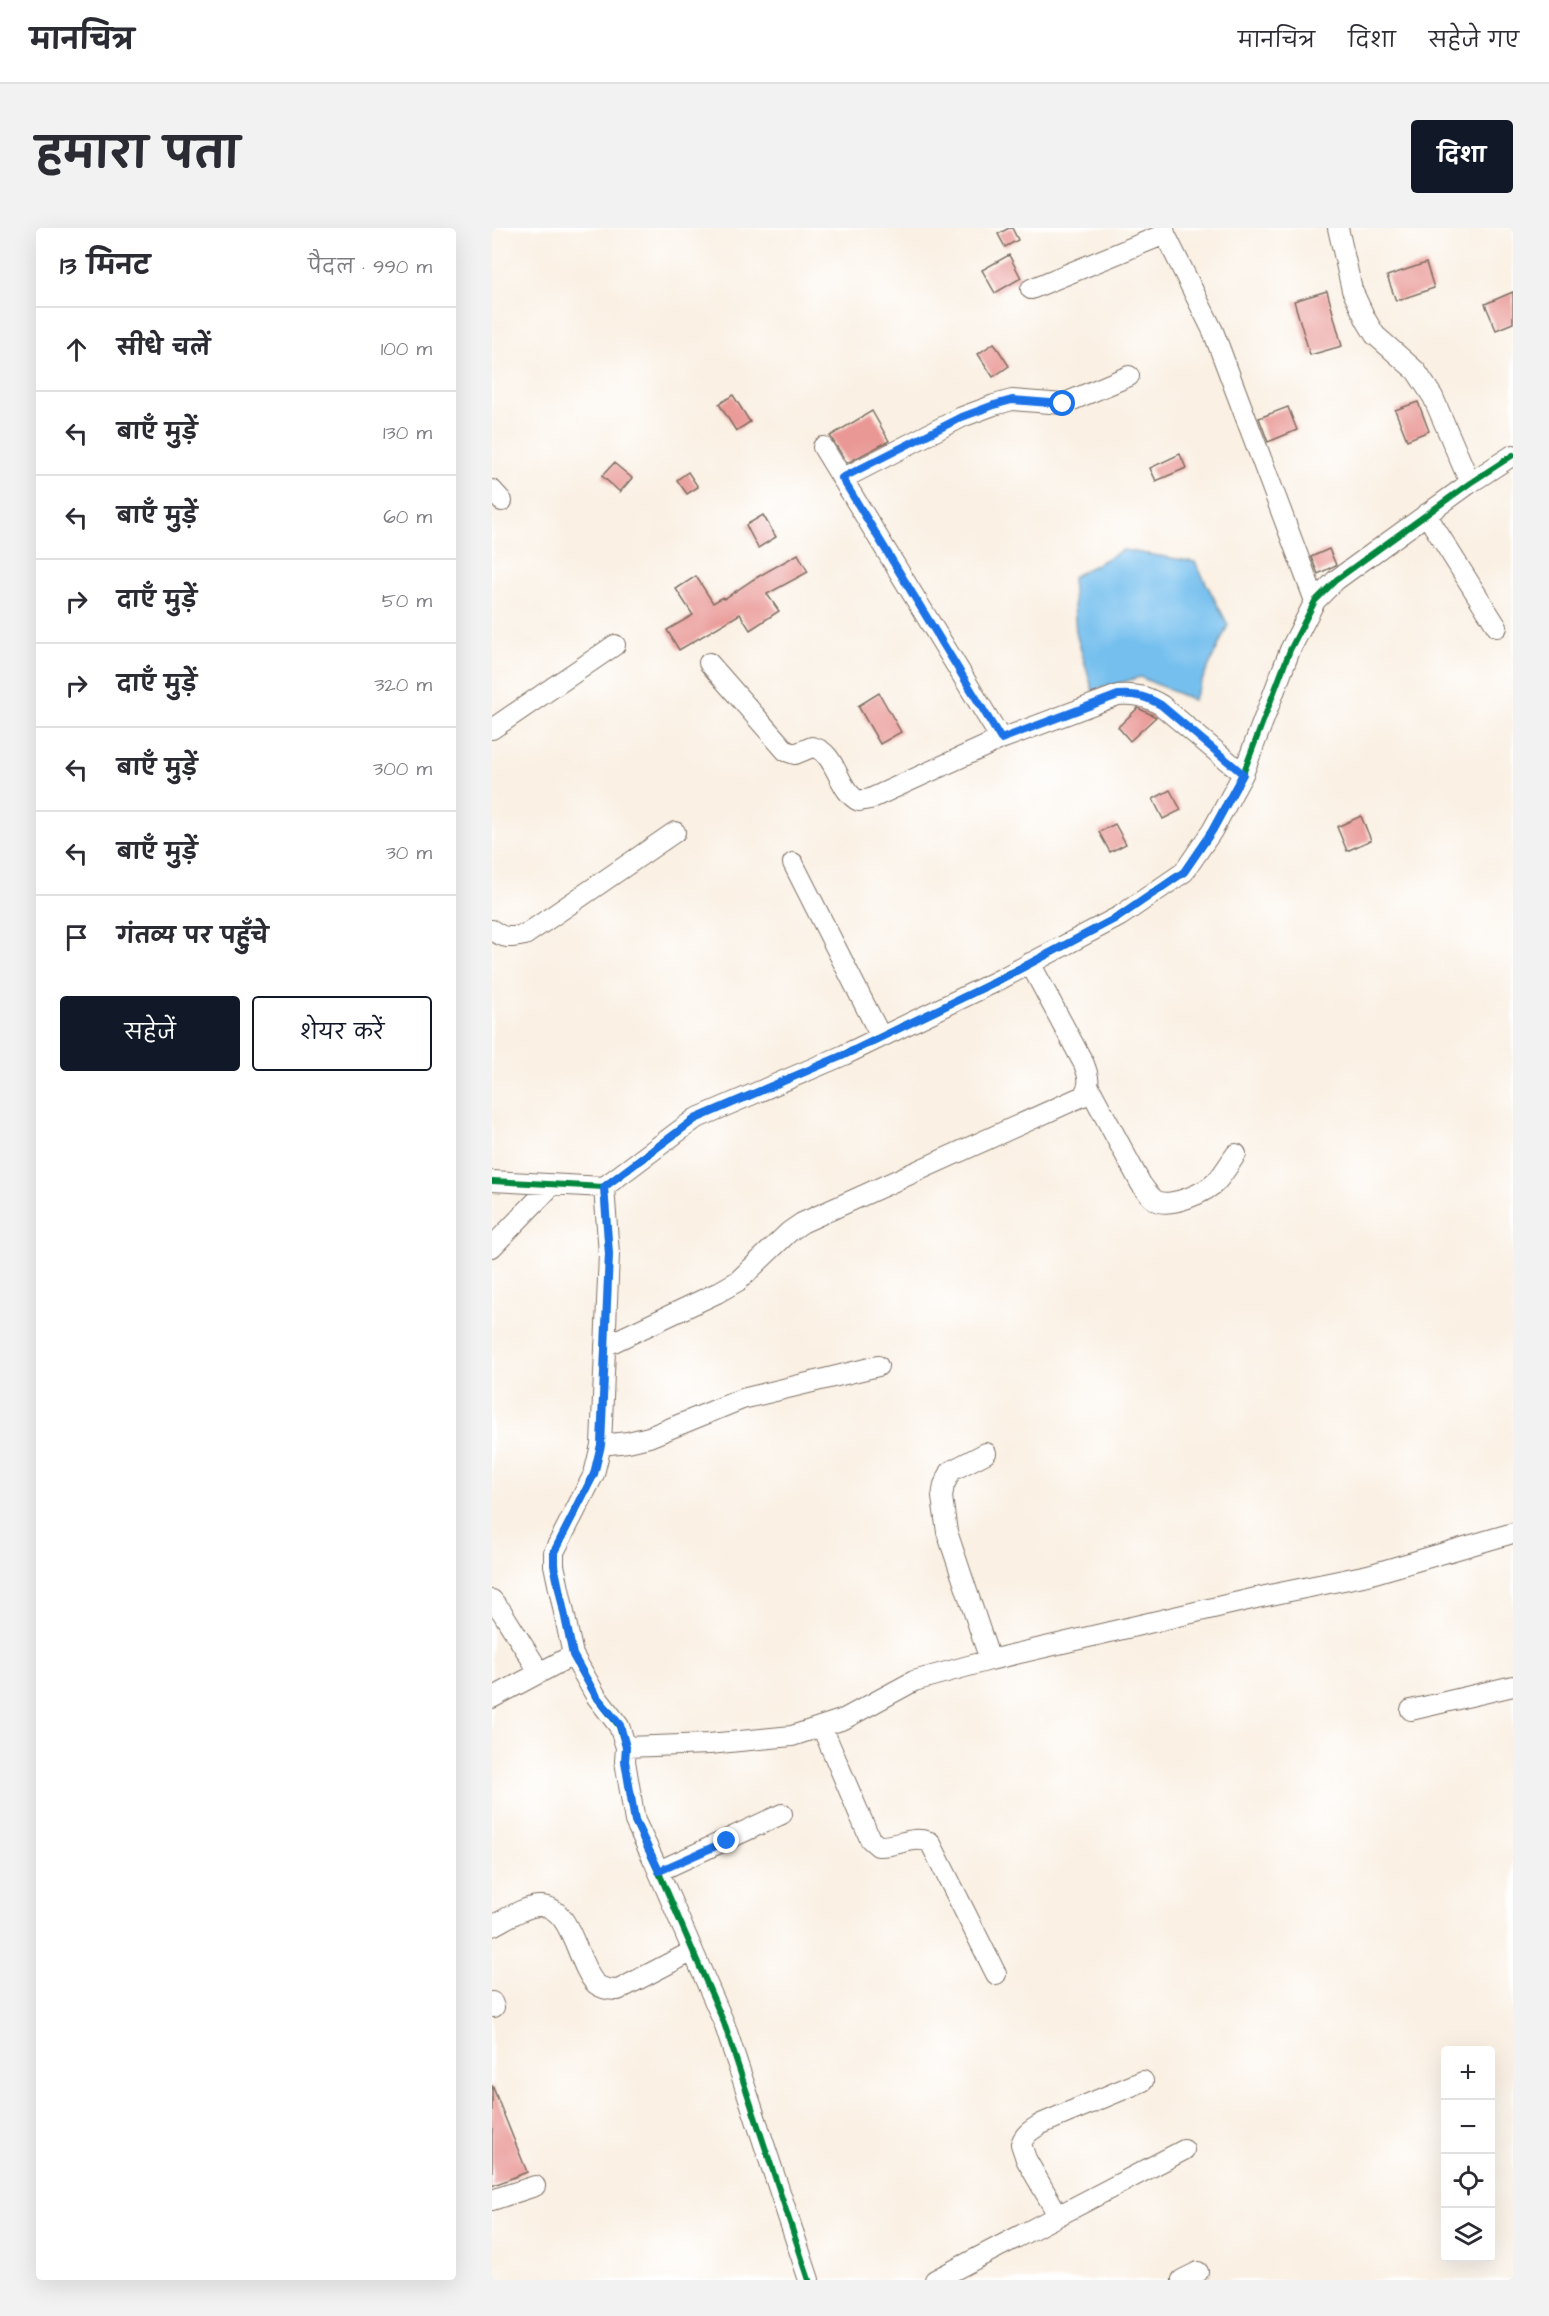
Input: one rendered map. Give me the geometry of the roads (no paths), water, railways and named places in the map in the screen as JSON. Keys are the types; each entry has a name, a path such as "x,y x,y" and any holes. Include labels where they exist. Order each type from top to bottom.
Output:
{"street":[{"path":"1338,228 1352,290 1366,320 1375,335 1416,370 1434,397 1470,483"},
{"path":"1031,289 1164,231 1213,331 1315,601"},
{"path":"842,478 962,417 994,405 1012,400 1063,404 1129,376"},
{"path":"823,447 1001,739"},
{"path":"492,1180 550,1186 604,1187 695,1119 881,1037 1030,963 1120,916 1184,872 1212,831 1243,774 1290,650 1315,601 1336,580 1426,514 1513,455"},
{"path":"1426,514 1497,627"},
{"path":"492,729 615,645"},
{"path":"709,663 786,751 795,754 812,747 821,750 850,794 859,801 870,799 1001,739 1118,695 1146,696 1161,705 1243,774"},
{"path":"492,930 502,938 525,935 675,832"},
{"path":"793,863 881,1037"},
{"path":"1030,963 1084,1064 1089,1077 1089,1088 1151,1198 1158,1202 1168,1203 1206,1190 1217,1181 1236,1154"},
{"path":"605,1346 738,1281 789,1232 802,1223 1075,1101 1089,1088"},
{"path":"492,1247 550,1186"},
{"path":"604,1187 609,1254 601,1445 594,1474 554,1552 554,1565 573,1655 596,1696 620,1725 626,1747 625,1761 635,1821 659,1871 724,2023 809,2280"},
{"path":"601,1445 649,1437 742,1399 878,1366"},
{"path":"986,1453 951,1472 944,1485 942,1497 947,1532 990,1660"},
{"path":"626,1747 709,1744 792,1736 844,1719 914,1681 990,1660 1256,1598 1368,1575 1513,1533"},
{"path":"492,1600 540,1673"},
{"path":"492,1698 573,1655"},
{"path":"1411,1710 1513,1686"},
{"path":"822,1726 870,1839 878,1846 887,1846 912,1839 930,1842 996,1974"},
{"path":"659,1871 783,1814"},
{"path":"492,1926 530,1908 541,1906 552,1908 559,1914 570,1932 596,1984 607,1989 618,1990 693,1951"},
{"path":"1058,2215 1026,2159 1021,2144 1023,2138 1027,2132 1041,2124 1143,2081"},
{"path":"935,2280 1184,2150"},
{"path":"492,2200 535,2186"}],"water":[{"path":"1123,550 1195,562 1228,625 1193,700 1140,677 1093,691 1076,633 1072,577"}]}
